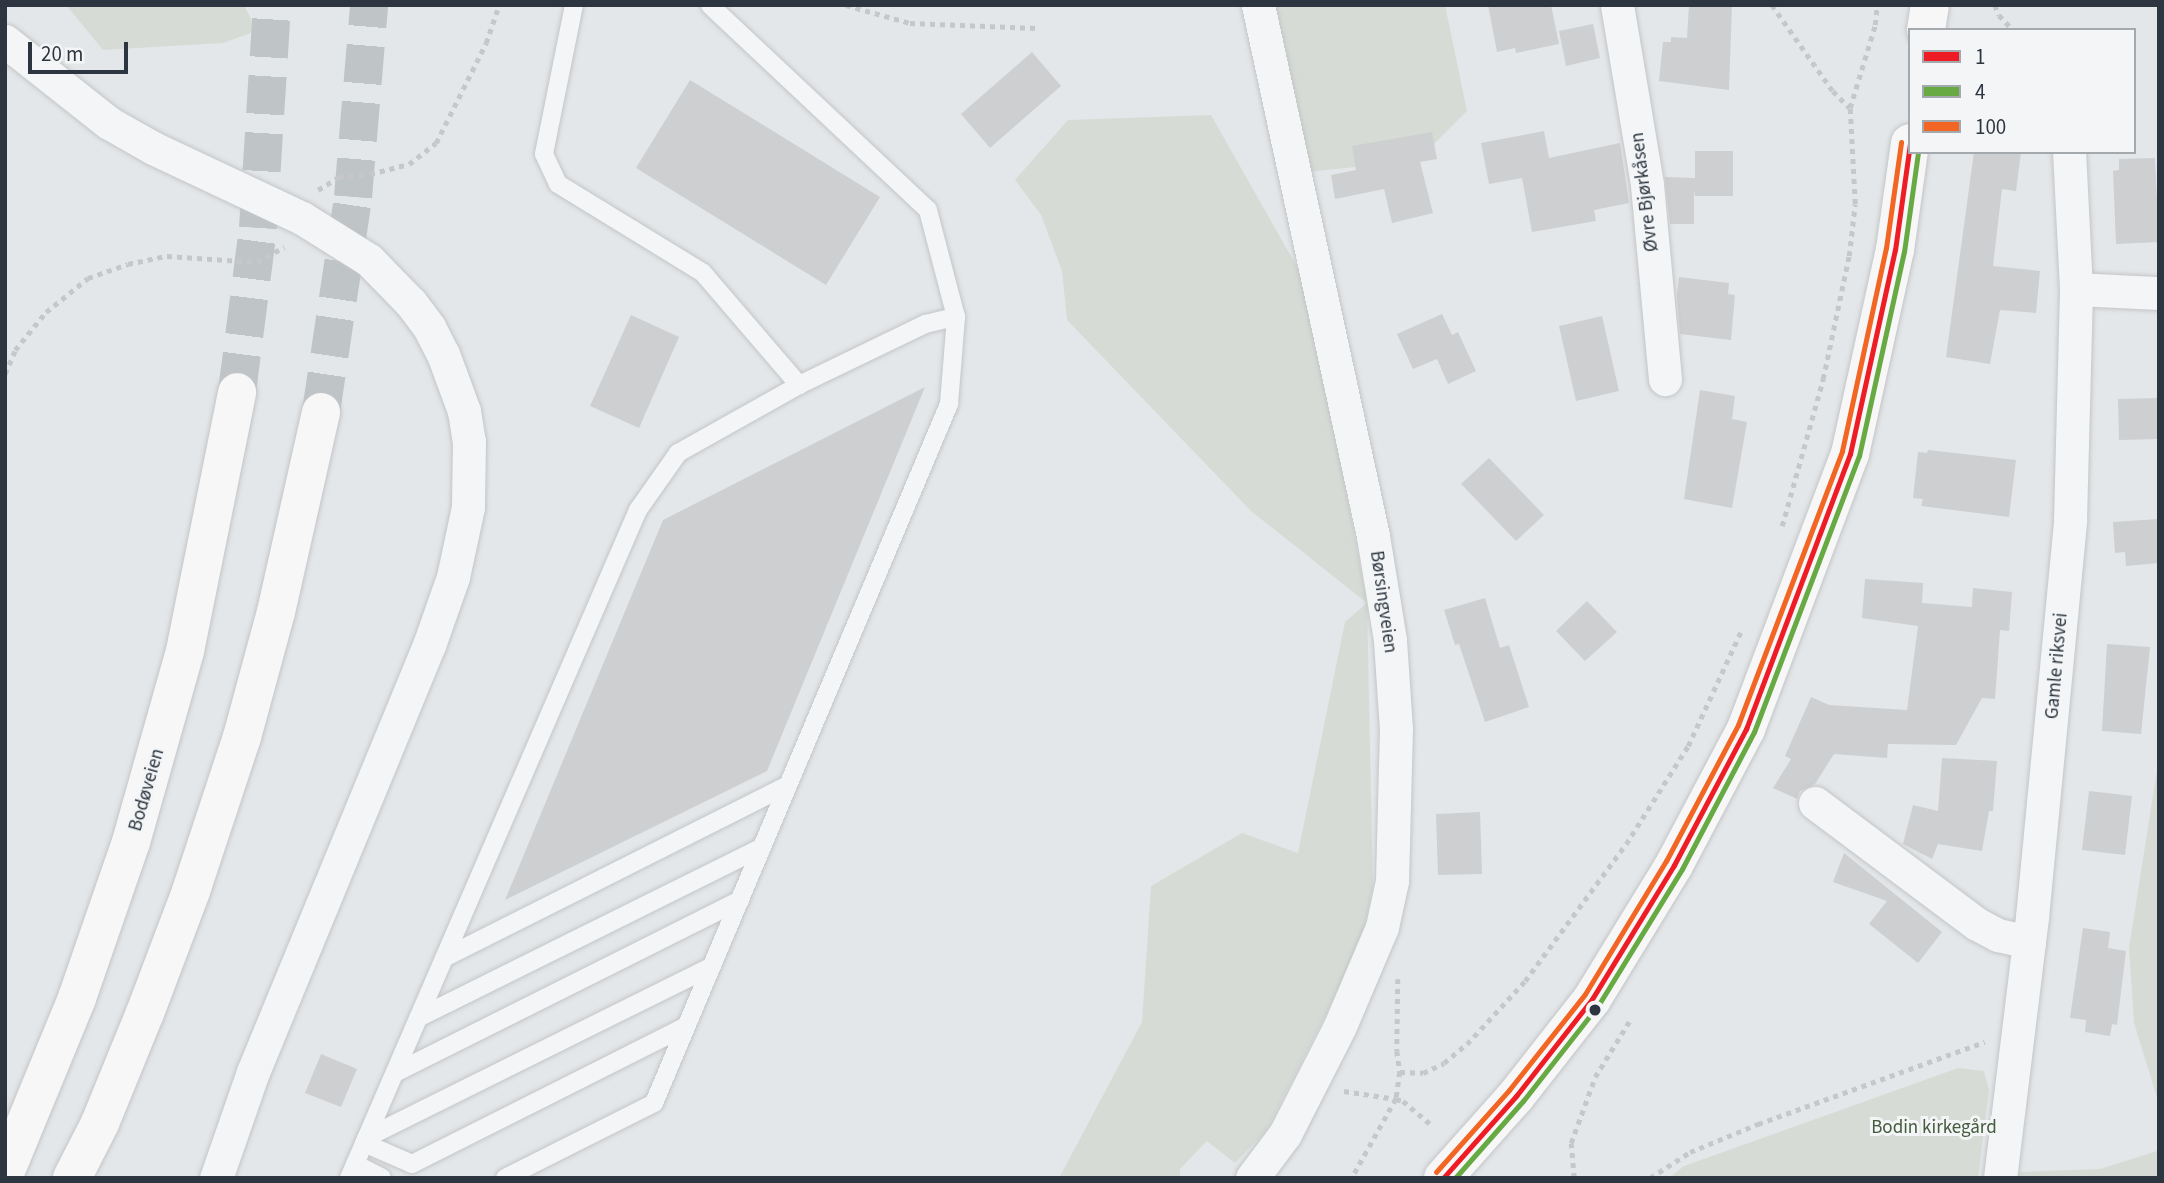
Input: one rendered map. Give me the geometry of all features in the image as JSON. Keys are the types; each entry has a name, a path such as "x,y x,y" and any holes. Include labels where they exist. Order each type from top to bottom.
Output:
{"main road":[{"path":"1926,28 1930,5"},
{"path":"1443,1178 1516,1096 1592,999 1674,865 1746,729 1850,454 1895,250 1909,150"},
{"name":"Bodøveien","path":"5,1173 77,999 131,842 185,651 237,392"},
{"path":"72,1178 100,1123 191,891 276,612 321,412"}],"street":[{"name":"Børsingveien","path":"1252,1178 1285,1134 1340,1027 1382,928 1392,881 1396,729 1390,640 1373,536 1258,5"},
{"name":"Øvre Bjørkåsen","path":"1617,5 1647,185 1665,379"},
{"path":"5,41 109,123 153,148 302,218 369,260 411,303 429,327 443,354 464,411 469,451 468,507 453,578 429,645 253,1072 216,1178"},
{"name":"Gamle riksvei","path":"2000,1178 2029,942 2070,520 2076,289 2069,154"},
{"path":"2076,289 2159,293"},
{"path":"1815,803 1977,924 1998,935 2029,942"}],"lane":[{"path":"574,5 544,155 558,184 703,273 799,385"},
{"path":"505,1178 654,1103 948,404 956,317 928,210 710,5"},
{"path":"382,1178 352,1171 638,510 678,453 799,385 925,324 956,317"},
{"path":"444,958 788,785"},
{"path":"418,1018 762,846"},
{"path":"395,1073 740,900"},
{"path":"365,1140 711,967"},
{"path":"365,1140 412,1164 687,1026"}],"path":[{"path":"315,192 339,177 370,174 409,164 436,143 486,43 499,5"},
{"path":"846,5 909,23 1037,28"},
{"path":"1772,5 1833,91 1850,108"},
{"path":"1781,528 1823,379 1849,256 1855,204 1850,108 1875,25 1877,5"},
{"path":"1996,5 1999,15 2011,28"},
{"path":"5,374 15,350 46,312 88,278 128,264 167,256 257,262 275,254 291,239"},
{"path":"1401,1072 1423,1073 1444,1063 1476,1034 1525,981 1626,844 1688,746 1743,626"},
{"path":"1352,1178 1396,1099 1401,1072 1397,1051 1398,947 1382,928"},
{"path":"1574,1178 1571,1143 1595,1077 1630,1020"},
{"path":"1650,1178 1690,1152 1758,1124 1984,1042 2016,1045"},
{"path":"1305,1095 1337,1090 1396,1099 1404,1101 1433,1126"}],"green space":[{"path":"66,5 244,5 257,31 223,43 103,50"},
{"path":"1272,5 1445,5 1467,111 1426,152 1375,165 1307,172"},
{"path":"1211,115 1301,274 1321,357 1367,603 1251,511 1067,320 1062,271 1041,215 1015,180 1068,120"},
{"path":"1367,603 1373,887 1359,949 1266,1131 1235,1163 1207,1141 1180,1169 1180,1178 1059,1178 1142,1022 1151,886 1242,833 1298,853 1345,622"},
{"path":"2159,757 2159,1104 2134,1023 2129,948"},
{"name":"Bodin kirkegård","path":"1958,1068 1984,1071 1989,1090 1978,1178 1669,1178 1684,1166"},
{"path":"2159,1141 2159,1178 2017,1178 2020,1172 2100,1169 2157,1151"}],"building":[{"path":"1488,5 1551,5 1559,44 1516,53 1515,48 1497,52"},
{"path":"1689,5 1732,5 1729,90 1659,81 1663,42 1671,42 1671,37 1687,38"},
{"path":"1593,24 1600,58 1566,66 1559,31"},
{"path":"1032,52 1061,86 990,148 961,114"},
{"path":"690,80 880,197 826,285 636,168"},
{"path":"1544,131 1549,158 1620,143 1629,203 1594,210 1596,221 1532,232 1522,178 1489,184 1481,143"},
{"path":"1432,132 1437,159 1420,162 1433,213 1392,223 1384,189 1335,199 1331,175 1356,170 1352,146"},
{"path":"1695,151 1733,151 1733,196 1695,196 1694,190 1694,224 1670,224 1665,177 1695,178"},
{"path":"1974,154 2021,154 2016,191 2002,189 1993,266 2040,271 2036,313 2000,310 1990,364 1946,357"},
{"path":"2155,158 2159,242 2116,244 2113,171 2119,170 2119,159"},
{"path":"1679,277 1729,283 1728,294 1735,295 1731,340 1680,334 1677,295"},
{"path":"1442,314 1452,335 1458,332 1476,371 1448,384 1437,359 1413,369 1397,334"},
{"path":"631,315 679,337 639,428 590,406"},
{"path":"1602,316 1619,391 1576,401 1559,326"},
{"path":"925,387 767,771 505,900 663,520"},
{"path":"1700,390 1735,396 1732,419 1747,422 1732,508 1684,499"},
{"path":"2159,398 2159,439 2119,440 2118,399"},
{"path":"1928,450 2016,460 2009,517 1921,506 1923,499 1913,498 1918,452 1927,453"},
{"path":"1489,458 1544,515 1516,541 1461,484"},
{"path":"2159,519 2159,563 2126,566 2125,552 2115,553 2113,522"},
{"path":"1865,579 1923,583 1922,603 1972,607 1973,588 2012,592 2009,631 2000,630 1995,699 1982,698 1956,745 1888,744 1887,758 1834,754 1815,784 1800,791 1797,799 1773,788 1791,759 1785,756 1811,697 1829,705 1907,710 1918,626 1862,618"},
{"path":"1485,598 1500,648 1509,645 1529,707 1485,722 1459,644 1455,645 1444,610"},
{"path":"1587,601 1617,632 1585,661 1556,631"},
{"path":"2107,644 2150,647 2141,734 2102,731"},
{"path":"1942,758 1997,761 1993,811 1989,811 1982,851 1938,844 1932,859 1903,844 1913,805 1938,811"},
{"path":"2089,791 2132,796 2125,855 2082,850"},
{"path":"1480,812 1482,874 1438,875 1436,814"},
{"path":"1844,853 1942,932 1918,963 1869,924 1887,901 1833,882"},
{"path":"2083,928 2110,932 2108,948 2126,951 2117,1025 2112,1024 2110,1036 2085,1032 2086,1020 2070,1018"},
{"path":"321,1054 357,1069 341,1107 305,1093"}],"tunnel":[{"path":"237,392 258,228 272,5"},
{"path":"321,412 353,197 369,5"}],"transit line":[{"name":"100","path":"1436,1172 1509,1090 1585,994 1666,861 1738,725 1842,451 1886,248 1901,142"},
{"name":"1","path":"1443,1178 1516,1096 1592,999 1674,865 1746,729 1850,454 1895,250 1909,150"},
{"name":"4","path":"1455,1178 1523,1101 1599,1004 1682,869 1754,732 1859,456 1904,252 1918,154"}]}
